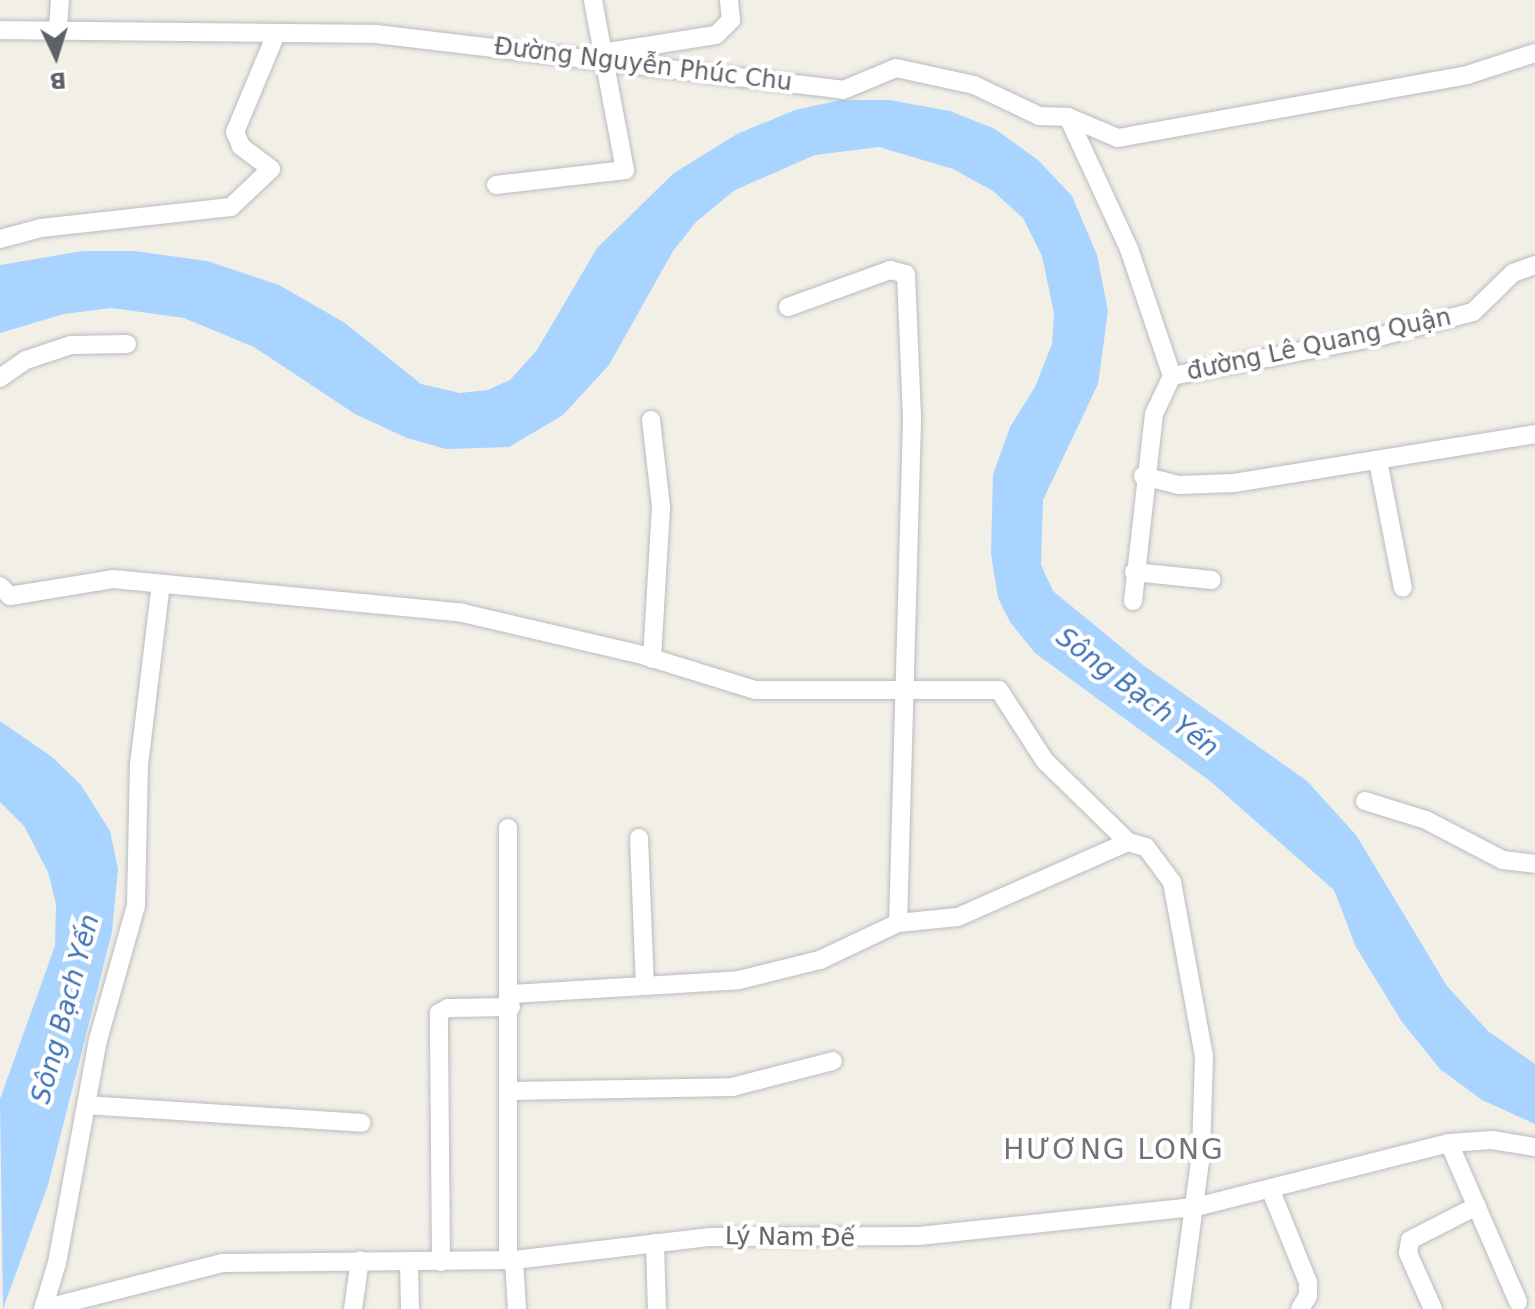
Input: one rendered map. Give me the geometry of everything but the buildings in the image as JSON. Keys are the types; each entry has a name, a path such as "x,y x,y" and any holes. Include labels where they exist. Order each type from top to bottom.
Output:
{"street":[{"path":"58,28 60,0"},
{"path":"496,185 625,170 593,0"},
{"path":"603,56 716,35 731,20 729,0"},
{"name":"Đường Nguyễn Phúc Chu","path":"0,30 58,28 376,34 603,56 843,90 896,68 974,85 1039,116 1068,117 1118,138 1467,75 1535,53"},
{"path":"0,239 41,228 231,207 271,169 241,146 235,132 276,34"},
{"path":"1068,117 1129,249 1172,376"},
{"name":"đường Lê Quang Quận","path":"1133,601 1143,476 1154,414 1172,376 1382,336 1473,312 1513,273 1535,265"},
{"path":"788,307 890,270 906,274 912,420 901,691 898,923"},
{"path":"0,378 26,360 71,345 127,344"},
{"path":"651,420 661,507 652,659"},
{"path":"1143,476 1169,484 1234,483 1535,434"},
{"path":"1378,461 1403,588"},
{"path":"1134,572 1212,580"},
{"path":"0,586 10,596 113,579 463,613 652,659 755,690 999,690 1045,761 1128,842 1146,847 1169,876 1204,1057 1196,1207 1180,1309"},
{"path":"43,1309 57,1263 106,1006 136,906 139,765 161,584"},
{"path":"1365,801 1426,820 1503,860 1535,864"},
{"path":"508,828 512,1001 511,1260 517,1309"},
{"path":"639,838 645,986"},
{"path":"441,1262 439,1013 448,1008 766,973 820,960 898,923 958,917 1128,842"},
{"path":"510,1091 732,1087 833,1061"},
{"path":"86,1105 361,1123"},
{"name":"Lý Nam Đế","path":"43,1309 222,1263 511,1260 711,1237 918,1236 1196,1207 1271,1191 1449,1143 1492,1140 1535,1147"},
{"path":"1449,1143 1518,1302"},
{"path":"1271,1191 1308,1282 1308,1296 1300,1309"},
{"path":"1433,1309 1408,1253 1410,1240 1477,1206"},
{"path":"655,1243 657,1309"},
{"path":"353,1309 360,1260"},
{"path":"409,1261 410,1309"}],"water":[{"name":"Sông Bạch Yến","path":"841,100 889,100 950,111 995,129 1038,160 1072,196 1097,255 1108,311 1098,384 1043,500 1041,565 1053,591 1143,665 1307,781 1356,835 1447,986 1488,1031 1535,1064 1535,1124 1482,1100 1440,1069 1402,1022 1356,947 1334,890 1210,781 1035,653 1010,622 998,598 991,554 993,475 1010,427 1035,387 1052,344 1054,313 1042,256 1023,218 993,191 953,169 879,147 815,155 735,190 696,222 673,251 609,365 563,415 509,447 446,449 407,438 355,414 254,347 184,318 112,308 64,314 0,333 0,265 83,251 134,251 207,261 279,285 345,323 421,384 460,393 488,390 510,380 537,350 597,248 674,173 737,134 795,110"},
{"name":"Sông Bạch Yến","path":"0,721 52,757 81,785 110,831 118,869 112,932 48,1185 3,1309 0,1099 55,946 56,904 48,872 24,826 0,802"}],"district":[{"name":"HƯƠNG LONG","path":"1114,1150"}]}
